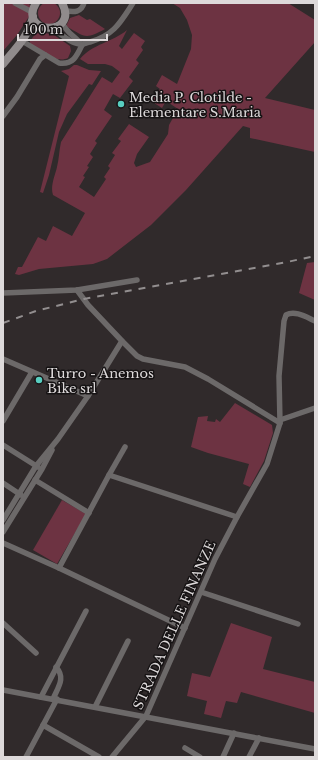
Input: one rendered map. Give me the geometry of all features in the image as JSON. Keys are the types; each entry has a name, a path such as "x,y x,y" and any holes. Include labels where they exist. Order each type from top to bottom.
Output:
{"street":[{"path":"15,3 33,14 35,21 47,28 58,31 74,43 82,45 110,34 133,3"},
{"path":"3,64 30,28 36,3"},
{"path":"23,39 47,28 55,28 62,22 65,11 62,3"},
{"path":"65,11 77,12 82,9 84,3"},
{"path":"62,22 66,30 76,37 82,45"},
{"path":"23,39 45,55 59,63 65,64 73,61 82,45"},
{"path":"3,116 17,97 40,59 45,55"},
{"path":"3,293 77,290 137,280"},
{"path":"77,290 88,306 137,356 143,359 185,367 280,422 315,408"},
{"name":"STRADA DELLE FINANZE","path":"112,757 146,716 215,559 267,464 280,422 279,376 284,321 286,316 291,313 299,314 315,321"},
{"path":"3,520 36,466 58,439 88,396 122,341"},
{"path":"3,359 88,396"},
{"path":"4,419 32,372"},
{"path":"3,532 42,469 58,439"},
{"path":"3,446 42,469"},
{"path":"59,568 125,447"},
{"path":"109,475 237,517"},
{"path":"35,480 88,513"},
{"path":"3,483 24,497"},
{"path":"3,543 185,628"},
{"path":"201,592 298,624"},
{"path":"41,697 86,612"},
{"path":"3,623 36,653"},
{"path":"95,707 128,641"},
{"path":"26,757 55,699 62,677 56,668"},
{"path":"3,690 315,749"},
{"path":"43,725 99,757"},
{"path":"223,757 234,733"},
{"path":"249,757 258,738"},
{"path":"185,748 200,757"}],"shaded area":[{"path":"45,2 53,2 60,9 60,17 53,24 45,24 38,17 38,9"},
{"path":"3,3 29,3 32,12 17,35 3,51"},
{"path":"172,3 288,3 315,20 315,42 265,98 315,110 315,152 250,138 250,128 243,126 186,190 151,225 107,259 93,264 39,269 19,275 15,274 18,267 22,267 38,237 46,241 53,226 72,236 85,213 53,195 52,185 58,164 61,142 102,77 112,83 120,72 112,66 105,64 88,64 80,59 85,54 96,46 127,30 119,46 122,49 134,33 145,41 141,47 143,50 136,60 139,63 129,77 133,81 120,98 113,94 104,110 112,116 95,141 97,143 90,154 93,157 87,166 89,167 83,176 85,177 79,187 94,197 106,179 104,177 110,168 108,166 115,155 112,153 121,141 118,139 129,124 149,137 137,154 134,163 136,167 150,162 168,134 169,125 178,109 166,101 162,108 151,101 160,89 156,86 162,75 177,84 191,49 192,35 187,20 180,8"},
{"path":"79,15 87,20 90,19 105,29 93,35 85,36 66,26 70,18"},
{"path":"41,32 54,35 70,46 71,51 68,58 53,58 30,44 30,41 36,33"},
{"path":"74,65 89,70 101,71 92,85 89,84 67,114 59,132 49,175 43,193 40,192 69,76 61,71 69,69"},
{"path":"315,262 315,300 299,293 307,263"},
{"path":"235,403 272,425 273,433 264,461 250,487 243,484 249,464 191,447 198,417 208,416 207,421 215,422 216,419 220,422"},
{"path":"62,500 86,514 57,564 33,550"},
{"path":"231,623 272,637 263,669 315,682 315,713 241,692 237,703 226,701 221,718 204,714 207,701 187,696 192,673 210,677"}],"railway":[{"path":"3,323 36,311 84,299 315,256"}],"place":[{"name":"Media P. Clotilde - Elementare S.Maria","path":"121,104"},
{"name":"Turro - Anemos Bike srl","path":"39,380"}]}
